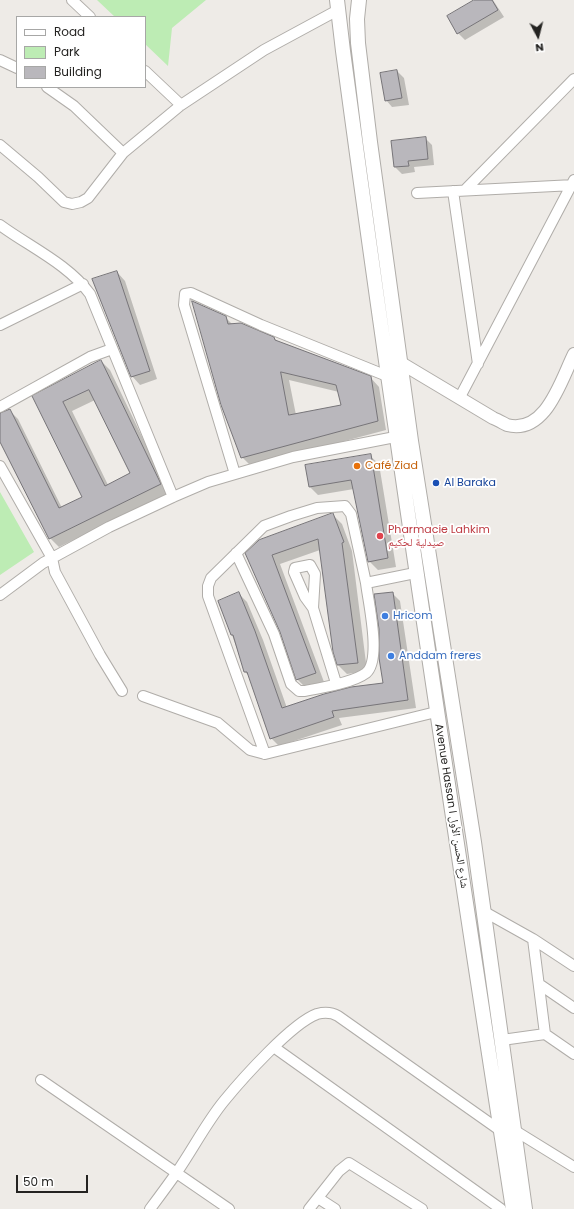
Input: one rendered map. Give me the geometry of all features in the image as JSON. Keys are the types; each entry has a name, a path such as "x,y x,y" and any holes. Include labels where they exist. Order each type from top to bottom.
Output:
{"main road":[{"path":"338,5 346,15 356,12 359,4"},
{"path":"359,4 358,30 363,94 401,363 502,1040 507,1130"},
{"name":"Avenue Hassan I شارع الحسن الأول","path":"338,5 390,403 436,712 507,1130 522,1209"}],"street":[{"path":"72,0 89,16"},
{"path":"0,145 38,177 57,197 64,202 72,204 81,202 88,198 123,154 181,105 264,50 338,5"},
{"path":"0,60 16,68"},
{"path":"146,72 181,105"},
{"path":"465,190 574,79"},
{"path":"48,88 74,106 123,154"},
{"path":"460,397 573,183"},
{"path":"417,193 573,183"},
{"path":"453,191 478,364"},
{"path":"0,225 71,273 83,284 90,294 172,497"},
{"path":"0,325 83,284"},
{"path":"235,474 184,305 185,294 191,293 261,325 387,376"},
{"path":"0,407 90,357 112,349"},
{"path":"401,363 493,418 508,425 521,425 534,422 545,412 574,354"},
{"path":"0,594 52,558 109,527 172,497 208,482 308,454 395,437"},
{"path":"0,466 52,558 55,572 100,656 122,691"},
{"path":"236,553 274,634 289,678 295,688 304,691 356,678 366,673 373,662 374,648 366,583 351,514 345,506 317,508 264,526 236,553 211,578 208,586 208,596 265,754"},
{"path":"366,583 415,573"},
{"path":"313,608 336,683"},
{"path":"143,696 218,723 250,750 265,754 436,712"},
{"path":"483,911 533,939 574,966"},
{"path":"533,939 545,1034"},
{"path":"539,984 574,1008"},
{"path":"150,1209 177,1173 224,1101 275,1048 304,1021 316,1015 332,1013 507,1130 574,1167"},
{"path":"502,1040 545,1034 574,1054"},
{"path":"275,1048 502,1209"},
{"path":"40,1080 229,1209"},
{"path":"309,1209 339,1171 349,1163 422,1209"},
{"path":"318,1198 335,1209"}],"green space":[{"path":"97,0 206,0 172,28 168,66 146,45 146,16 114,16"},
{"path":"0,492 34,552 0,575"}],"building":[{"path":"474,0 492,0 498,10 457,34 447,16"},
{"path":"397,70 402,98 385,101 380,73"},
{"path":"426,137 428,159 408,161 409,166 394,167 391,141"},
{"path":"117,271 150,371 131,377 92,279"},
{"path":"192,301 226,316 228,324 241,323 274,337 275,340 371,376 378,421 241,458 221,405","holes":["281,372 336,385 341,405 289,415"]},
{"path":"101,360 161,484 49,539 0,442 0,413 10,409 59,508 82,497 32,396","holes":["89,390 130,473 105,486 63,402"]},
{"path":"371,454 388,558 368,562 351,480 309,487 305,465"},
{"path":"333,513 344,542 342,543 358,663 337,665 333,652 318,539 272,555 316,673 296,680 280,632 245,553 259,540"},
{"path":"239,592 255,631 282,708 351,687 383,683 379,658 379,629 374,594 393,592 408,700 332,711 334,717 270,739 247,672 244,672 233,635 231,635 218,601"}],"place":[{"name":"Café Ziad","path":"357,466"},
{"name":"Al Baraka","path":"436,483"},
{"name":"Pharmacie Lahkim صيدلية لحكيم","path":"380,536"},
{"name":"Hricom","path":"385,616"},
{"name":"Anddam freres","path":"391,656"}]}
